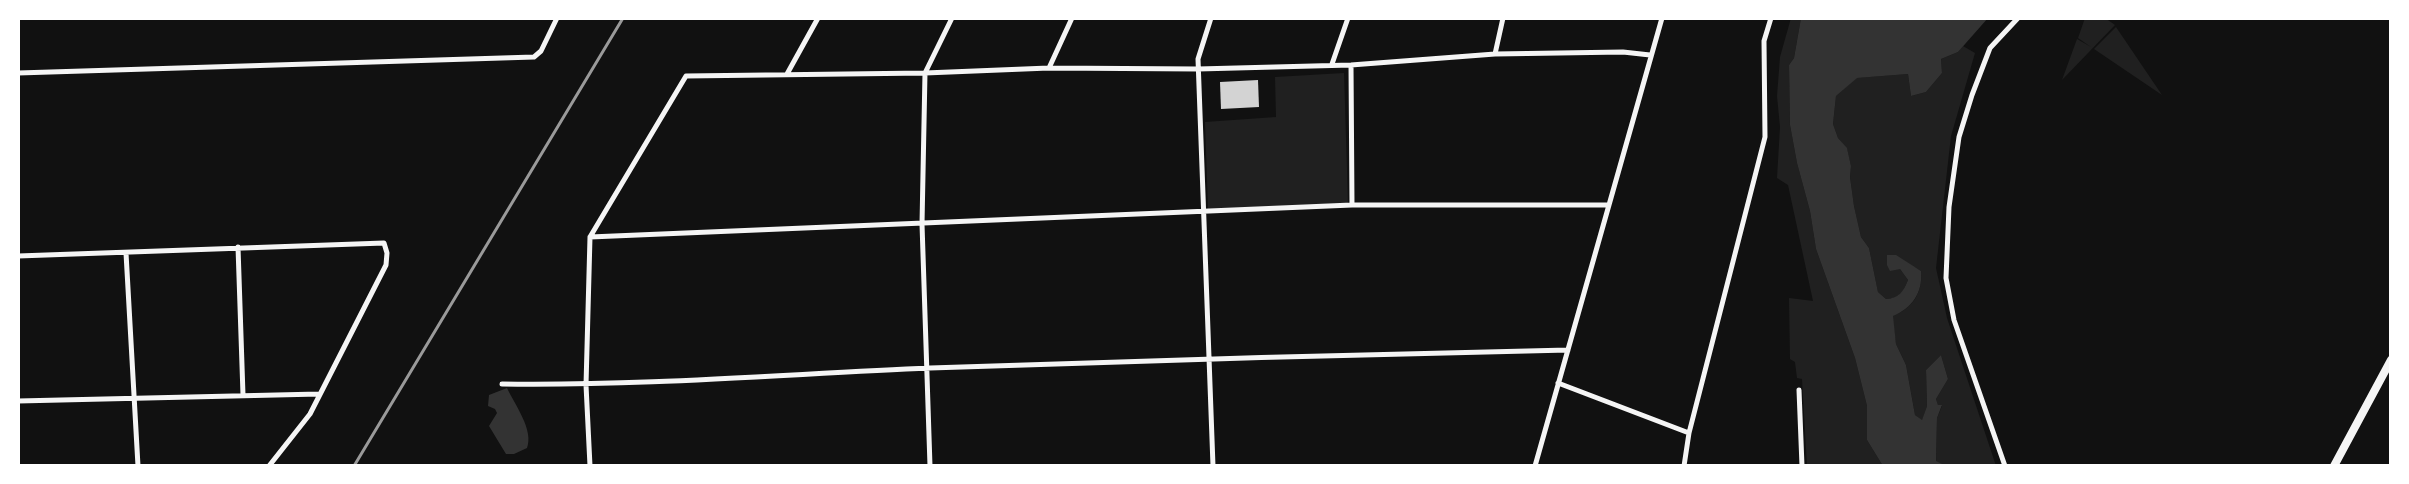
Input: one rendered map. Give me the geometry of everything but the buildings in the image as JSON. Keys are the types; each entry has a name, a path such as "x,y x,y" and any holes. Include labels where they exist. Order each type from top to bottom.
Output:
{"main road":[{"path":"2334,466 2391,360"}],"street":[{"path":"18,73 534,57 541,51 557,18"},
{"path":"787,74 818,18"},
{"path":"930,466 922,224 925,73 952,18"},
{"path":"1049,68 1072,18"},
{"path":"1211,18 1198,59 1198,69 1213,466"},
{"path":"1332,64 1348,18"},
{"path":"1495,54 1503,18"},
{"path":"1535,466 1662,18"},
{"path":"1684,466 1689,433 1765,137 1764,41 1771,18"},
{"path":"2005,466 1954,320 1946,278 1949,207 1959,137 1990,48 2018,18"},
{"path":"590,466 586,385 590,237 686,76 925,73 1049,68 1198,69 1351,65 1495,54 1623,52 1650,55"},
{"path":"1351,65 1352,205"},
{"path":"590,237 1352,205 1609,205"},
{"path":"18,256 384,243 387,253 386,265 310,414 269,466"},
{"path":"238,247 243,395"},
{"path":"126,253 138,466"},
{"path":"502,384 586,385 1209,358 1568,350"},
{"path":"1558,383 1689,433"},
{"path":"1799,390 1802,466"},
{"path":"18,401 319,394"}],"shaded area":[{"path":"1791,18 1801,18 1794,58 1789,65 1790,125 1797,163 1810,211 1816,249 1855,358 1867,406 1867,440 1883,466 1807,466 1802,379 1797,378 1795,362 1790,359 1789,298 1813,301 1788,185 1777,178 1780,127 1777,96 1780,57"},
{"path":"1801,18 1988,18 1958,52 1941,59 1942,73 1926,92 1911,96 1908,74 1857,78 1836,96 1833,124 1838,138 1847,148 1851,166 1850,177 1854,206 1861,237 1869,248 1878,292 1886,299 1897,296 1908,280 1900,269 1890,271 1887,265 1887,255 1896,255 1921,271 1920,286 1915,299 1906,309 1893,316 1896,344 1906,365 1915,415 1922,420 1927,406 1926,370 1941,355 1948,379 1936,399 1938,405 1942,405 1937,418 1936,461 1942,464 1941,466 1883,466 1867,440 1867,406 1855,358 1816,249 1810,211 1790,125 1789,65 1794,58"},
{"path":"2085,18 2105,18 2115,25 2062,80 2077,39 2091,47 2078,38"},
{"path":"2116,27 2162,95 2094,49"},
{"path":"1963,46 1975,53 1951,136 1936,268 1947,318 1996,466 1941,466 1936,462 1937,418 1942,406 1938,405 1936,399 1948,379 1941,355 1926,370 1927,406 1922,421 1915,415 1906,365 1896,344 1892,316 1905,309 1915,299 1920,286 1921,271 1914,267 1900,269 1908,280 1898,296 1886,299 1878,292 1869,248 1861,237 1854,206 1850,177 1851,166 1847,149 1838,138 1833,124 1836,96 1856,78 1908,74 1911,96 1926,92 1942,73 1941,59 1958,52"},
{"path":"1344,73 1348,203 1208,209 1205,122 1276,117 1275,77"},
{"path":"507,388 523,418 528,433 527,448 514,454 506,454 489,426 497,413 495,409 488,406 489,395"}],"railway":[{"path":"354,466 623,18"}]}
